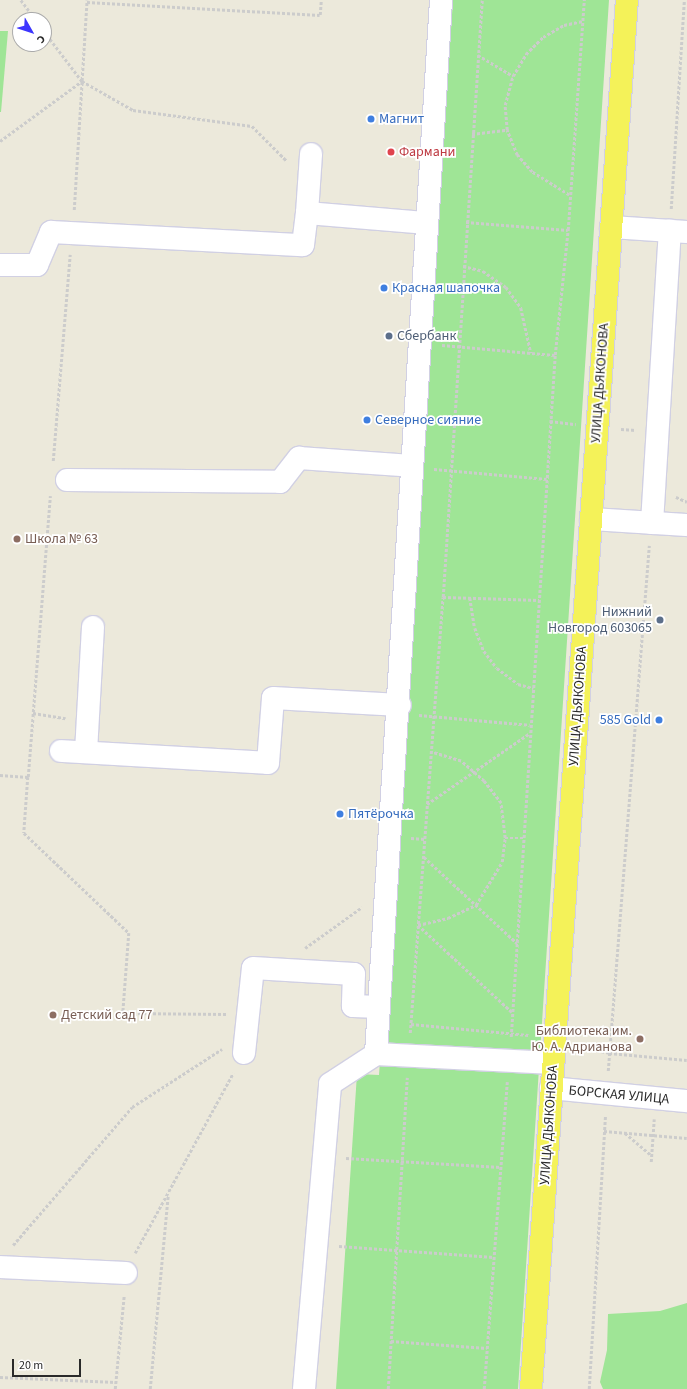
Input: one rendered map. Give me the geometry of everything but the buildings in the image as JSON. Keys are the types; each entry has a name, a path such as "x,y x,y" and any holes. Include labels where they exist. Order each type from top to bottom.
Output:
{"main road":[{"name":"УЛИЦА ДЬЯКОНОВА","path":"531,1389 590,519 628,0"}],"street":[{"path":"376,1054 400,705 418,343 441,0"},
{"path":"0,264 37,265 51,232 303,245 311,154"},
{"path":"307,213 425,223"},
{"path":"611,227 678,232 652,523"},
{"path":"57,481 280,482 299,458 412,466"},
{"path":"590,519 687,525"},
{"path":"86,752 93,627"},
{"path":"61,751 268,763 273,698 400,705"},
{"path":"246,1034 253,968 354,974 353,1006 379,1007"},
{"path":"304,1389 330,1084 376,1054 553,1063"},
{"name":"БОРСКАЯ УЛИЦА","path":"551,1088 687,1101"},
{"path":"0,1267 126,1273"}],"path":[{"path":"21,0 30,12"},
{"path":"246,1034 123,1013 129,933 24,833 28,777 33,713 57,481 87,1 320,15 321,0"},
{"path":"388,1389 408,1055 443,597 463,266 482,0"},
{"path":"484,1389 509,1061 555,355 568,230 569,195 584,0"},
{"path":"678,232 684,0"},
{"path":"569,195 532,172 517,155 507,130 506,105 513,76 526,54 543,37 564,25 583,21"},
{"path":"52,42 82,81 133,110 252,126 309,183"},
{"path":"478,55 513,76"},
{"path":"0,141 82,81"},
{"path":"472,134 507,130"},
{"path":"466,222 568,230"},
{"path":"463,266 483,271 506,287 522,308 531,353"},
{"path":"418,343 555,355"},
{"path":"451,472 547,479"},
{"path":"589,1389 606,1094 644,575 652,523"},
{"path":"443,597 539,600"},
{"path":"470,598 475,628 484,651 497,668 518,684 533,688"},
{"path":"33,713 88,722"},
{"path":"434,717 530,725"},
{"path":"427,804 530,733"},
{"path":"418,925 448,918 476,905 502,862 505,838 501,803 475,771 461,761 432,752"},
{"path":"0,775 28,777"},
{"path":"505,838 523,838"},
{"path":"424,857 517,943"},
{"path":"275,969 370,901"},
{"path":"418,925 512,1012"},
{"path":"411,1024 511,1031 528,1035"},
{"path":"115,1389 126,1273 246,1034"},
{"path":"10,1248 132,1106 246,1034"},
{"path":"574,1046 609,1053 687,1060"},
{"path":"651,1162 652,1135 658,1099"},
{"path":"604,1131 687,1138"},
{"path":"625,1133 651,1155"},
{"path":"324,1157 501,1166"},
{"path":"150,1389 168,1192"},
{"path":"316,1244 494,1257"},
{"path":"391,1340 487,1348"},
{"path":"0,1377 116,1382"}],"green space":[{"path":"453,0 609,0 518,1389 336,1389 357,1074 379,1075"},
{"path":"0,31 8,31 1,112 0,112"},
{"path":"687,1303 687,1389 603,1389 600,1382 607,1350 608,1314 660,1311"}],"place":[{"name":"Магнит","path":"371,119"},
{"name":"Фармани","path":"391,152"},
{"name":"Красная шапочка","path":"384,288"},
{"name":"Сбербанк","path":"389,336"},
{"name":"Северное сияние","path":"367,420"},
{"name":"Школа № 63","path":"17,539"},
{"name":"Нижний Новгород 603065","path":"660,620"},
{"name":"585 Gold","path":"659,720"},
{"name":"Пятёрочка","path":"340,814"},
{"name":"Детский сад 77","path":"53,1015"},
{"name":"Библиотека им. Ю. А. Адрианова","path":"640,1039"}]}
